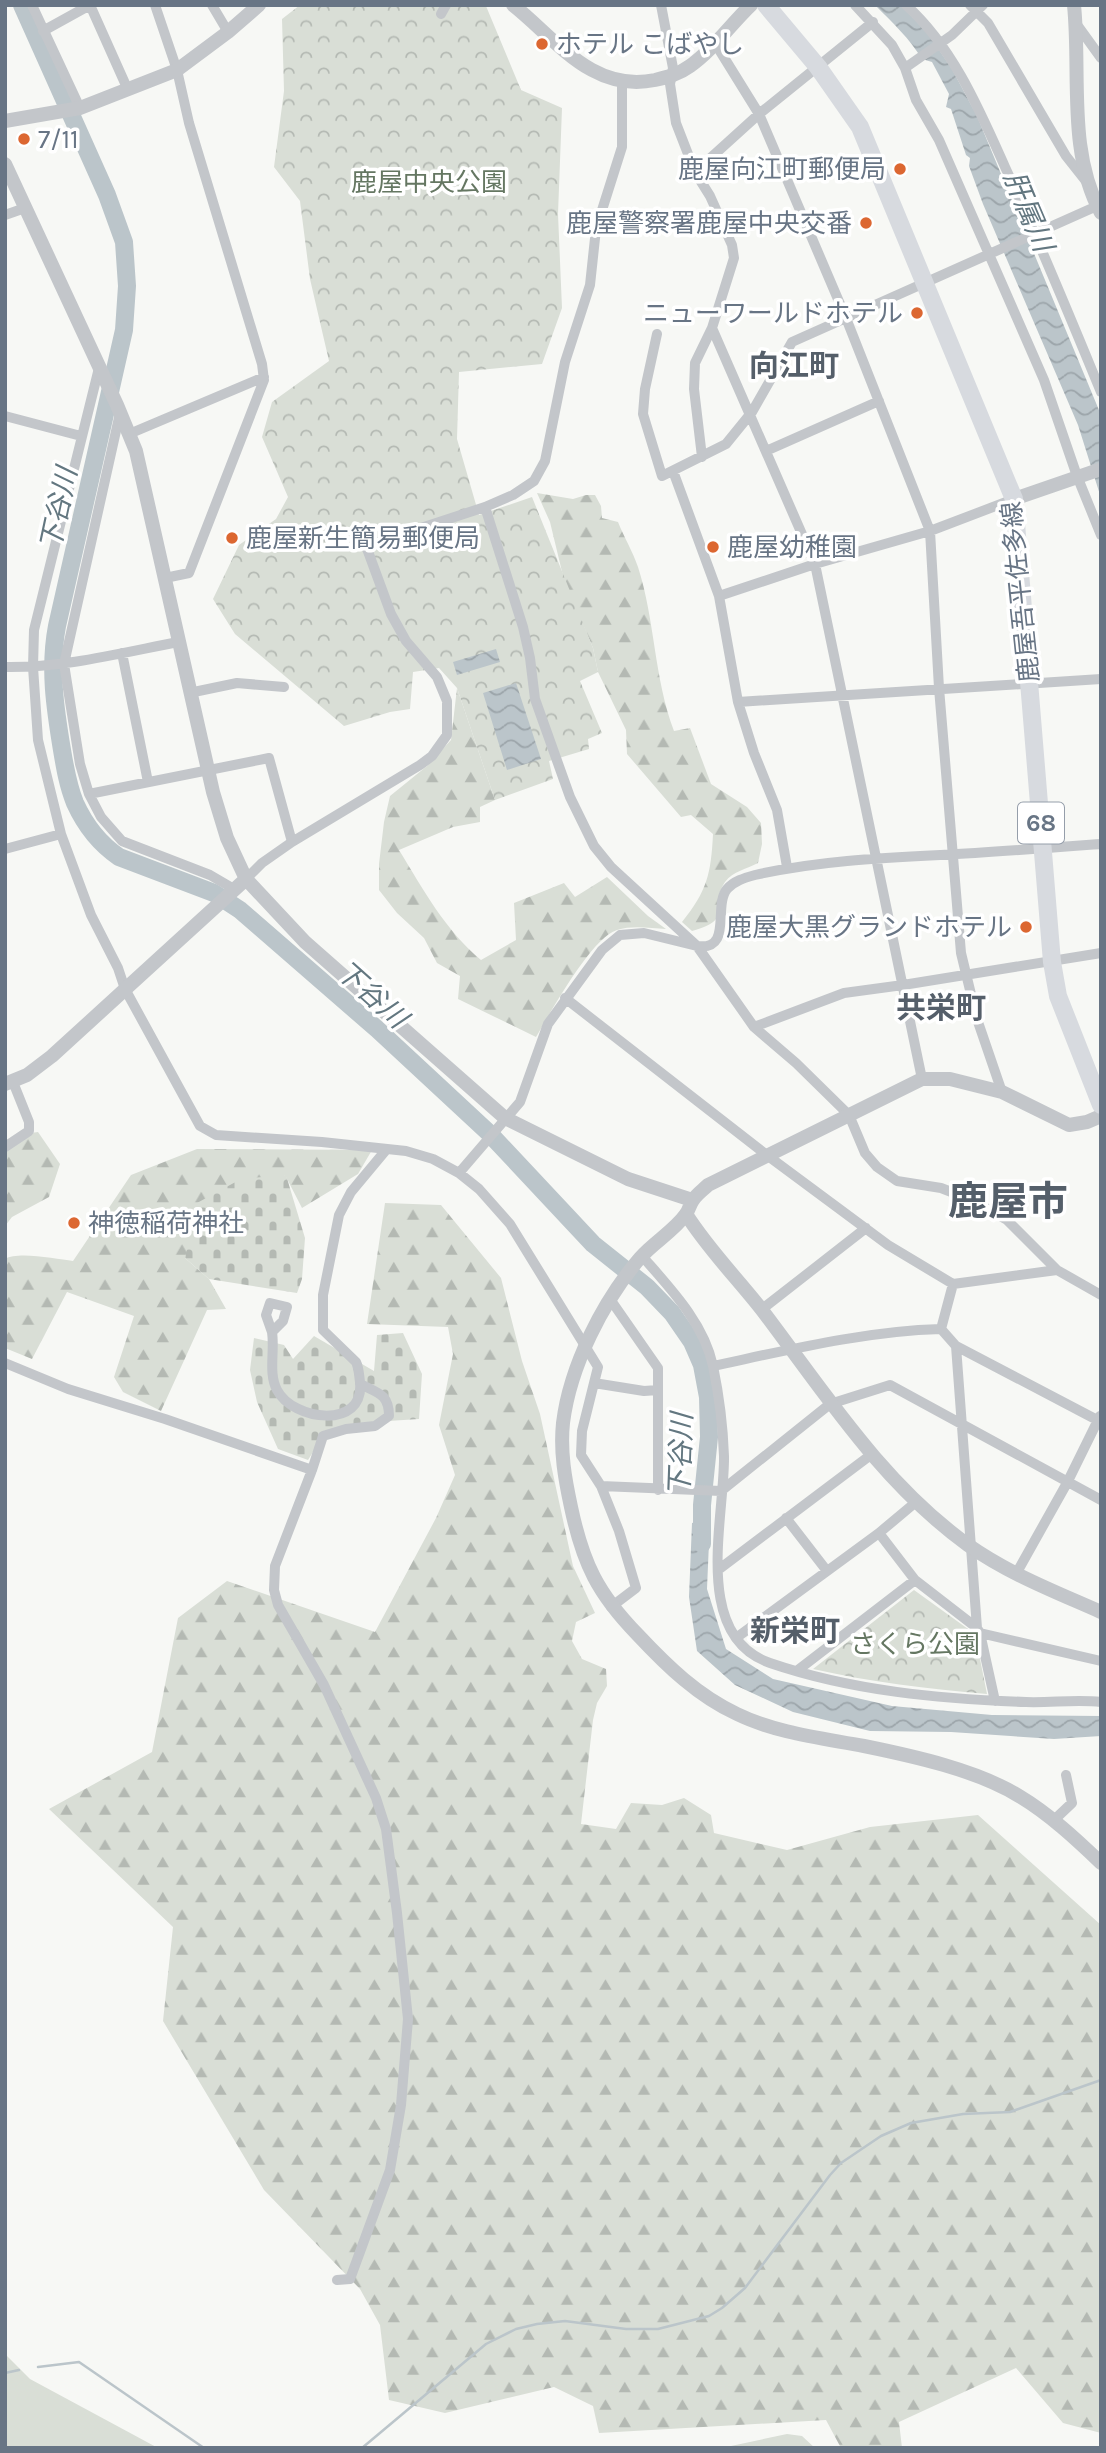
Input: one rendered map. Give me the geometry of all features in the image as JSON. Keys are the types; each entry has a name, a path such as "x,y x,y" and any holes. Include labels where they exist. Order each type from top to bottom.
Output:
{"main road":[{"name":"鹿屋吾平佐多線","path":"766,5 818,67 860,127 1014,499 1052,962 1058,996 1101,1105"}],"street":[{"path":"32,5 80,108"},
{"path":"43,30 90,5 128,90"},
{"path":"155,5 177,70 195,146 213,198 264,377 189,573 165,578"},
{"path":"212,5 228,32"},
{"path":"5,121 80,108 177,70 259,5"},
{"path":"513,5 578,62 598,75 622,81 644,82 672,76 690,66 751,5"},
{"path":"661,5 673,68 670,84 676,124 695,172 710,196 732,245 734,258 712,328 695,363 694,389 702,457"},
{"path":"855,5 873,22 905,68 916,100 939,140 992,254 1044,380 1101,535"},
{"path":"906,5 916,14 938,45 981,114 1101,393"},
{"path":"1074,5 1085,180"},
{"path":"657,334 645,388 643,414 662,476 726,444 750,415 792,342 1033,235 1099,209 1085,180 1066,156 977,7 938,45 905,68"},
{"path":"695,172 759,114 873,22"},
{"path":"1076,22 1101,58"},
{"path":"715,43 759,114 846,318 930,531 939,688 961,953 977,1019 1002,1092"},
{"path":"5,1147 29,1130 29,1122 9,1083 27,1075 52,1056 262,863 420,765 432,756 447,735 447,701 437,677 406,641 391,614 366,546 485,507 513,495 534,481 545,461 565,362 590,285 596,229 622,146 622,81"},
{"path":"5,164 136,451 208,770 227,838 246,879 305,942 501,1123 689,1207 831,1404 916,1502 970,1546 1016,1574 1101,1612"},
{"path":"5,215 25,208"},
{"path":"712,328 814,564 922,1079"},
{"path":"100,371 81,436 34,630 33,667 38,740 61,834 91,915 118,968 125,989 200,1126 216,1135 406,1151 433,1159 459,1173 479,1189 510,1224 598,1367 582,1431 581,1455 601,1486 619,1531 636,1588 611,1607"},
{"path":"129,434 264,377"},
{"path":"766,452 879,401"},
{"path":"119,409 64,664 80,764 89,794 101,817 122,841 210,876 232,890"},
{"path":"5,416 81,436"},
{"path":"719,596 814,564 930,531 1101,469"},
{"path":"673,471 719,596 738,702 754,753 777,810 787,867"},
{"path":"485,507 523,627 535,699 570,797 594,846 611,867 696,946 754,1027 796,1063 849,1115 865,1153 877,1167 897,1181 941,1188 972,1200 1007,1220 1057,1270 1101,1295"},
{"path":"5,667 64,664 178,642"},
{"path":"122,653 148,782"},
{"path":"738,702 1101,679"},
{"path":"189,693 237,683 284,687"},
{"path":"89,794 269,758 292,842"},
{"path":"5,849 61,834"},
{"path":"459,1173 520,1102 548,1024 602,950 620,935 644,933 696,946 712,945 720,933 725,891 735,882 787,867 1101,844"},
{"path":"754,1027 844,993 1101,953"},
{"path":"565,998 768,1156 913,1262 953,1284 1057,1270"},
{"path":"1101,1116 1069,1125 1002,1092 950,1079 922,1079 722,1177 708,1185 639,1260 610,1299 586,1346 573,1382 563,1423 564,1467 580,1544 596,1584 611,1607 679,1676 709,1699 738,1715 784,1731 901,1753 947,1765 1019,1795 1101,1863"},
{"path":"272,1332 272,1370 276,1389 283,1399 295,1408 330,1417 346,1413 354,1407 360,1394 359,1367 323,1330 323,1295 339,1214 351,1192 386,1150"},
{"path":"761,1310 866,1228"},
{"path":"639,1260 679,1298 698,1330 713,1366 723,1456 718,1522 719,1590 725,1621 750,1653 843,1683 909,1694 995,1701 1101,1702"},
{"path":"941,1329 953,1284"},
{"path":"610,1299 658,1368 659,1490"},
{"path":"713,1366 790,1349 901,1331 941,1329"},
{"path":"941,1329 956,1346 1100,1419 1016,1574"},
{"path":"956,1346 970,1546 979,1630 995,1701"},
{"path":"5,1363 68,1389 312,1470"},
{"path":"594,1383 644,1391 658,1390"},
{"path":"337,2280 350,2279 390,2170 401,2105 408,2020 386,1829 376,1798 337,1709 278,1605 274,1590 275,1566 323,1436 346,1429 375,1426 389,1416 389,1405 385,1397 360,1384"},
{"path":"601,1486 721,1491 831,1404 890,1385 1101,1500"},
{"path":"718,1570 872,1454"},
{"path":"736,1638 879,1533 916,1502"},
{"path":"786,1518 827,1571"},
{"path":"879,1533 915,1580 979,1630 1101,1661"},
{"path":"798,1670 915,1580"},
{"path":"1053,1821 1072,1803 1066,1775"}],"green space":[{"name":"鹿屋中央公園","path":"300,5 486,6 521,90 562,108 558,214 562,308 542,364 459,372 457,439 479,515 532,497 593,648 598,672 580,681 602,733 588,739 589,749 549,761 553,779 495,800 457,688 439,668 413,672 410,709 344,726 235,634 213,599 239,545 276,519 288,497 262,437 272,402 329,361 310,279 300,201 274,167 284,91 282,19"},
{"path":"537,493 573,499 595,495 601,506 602,518 618,522 636,561 644,587 662,690 674,731 690,728 711,784 747,807 761,823 762,844 758,863 728,878 720,891 717,917 705,927 692,931 682,922 697,901 706,881 713,834 691,815 681,817 627,754 626,730 598,672 593,648 564,580 550,522"},
{"path":"457,688 495,800 480,807 480,822 453,827 399,850 456,936 481,960 516,940 514,903 564,883 575,897 607,877 648,916 666,929 629,928 617,930 607,936 572,977 536,1037 458,999 460,976 437,963 424,938 397,913 379,890 379,864 390,796 427,766 451,740"},
{"path":"38,1132 60,1164 49,1197 12,1217 5,1226 5,1151 31,1133"},
{"path":"197,1149 372,1150 358,1174 302,1208 285,1175 185,1258 209,1279 226,1309 207,1310 161,1411 123,1392 114,1377 134,1316 67,1292 32,1359 5,1348 5,1259 28,1256 73,1261 131,1175"},
{"path":"286,1175 305,1238 302,1279 297,1293 209,1279 185,1258 197,1203 241,1179"},
{"path":"385,1203 441,1205 501,1278 522,1361 540,1414 573,1566 595,1613 576,1622 572,1641 582,1659 606,1669 607,1686 597,1703 593,1720 581,1824 616,1829 631,1803 662,1805 684,1798 711,1815 714,1833 787,1850 870,1827 978,1815 1101,1925 1101,2433 1063,2423 1016,2368 899,2422 902,2448 841,2448 826,2420 599,2433 593,2406 554,2387 445,2413 389,2400 380,2325 360,2289 264,2190 163,2021 173,1927 49,1809 152,1752 178,1618 227,1581 375,1632 436,1518 455,1475 439,1425 453,1354 448,1327 367,1324"},
{"path":"403,1333 422,1374 419,1419 373,1422 323,1436 308,1460 278,1449 257,1402 250,1370 254,1338 284,1345 293,1359 314,1336 374,1371 377,1335"},
{"name":"さくら公園","path":"914,1590 975,1634 987,1694 856,1678 813,1669"},
{"path":"5,2354 30,2379 158,2448 5,2448"},
{"path":"787,2434 802,2436 815,2448 694,2448 731,2446"}],"water":[{"path":"875,5 901,5 929,35 952,69 977,116 1101,415 1101,498 1078,425 983,204 969,166 970,158 966,155 951,109 946,107 949,94 932,62 922,59"},
{"path":"496,649 500,662 457,675 453,662"},
{"path":"516,683 541,759 507,770 483,693"},
{"path":"710,1519 707,1589 726,1649 773,1679 892,1706 992,1715 1101,1716 1101,1736 1054,1739 951,1732 870,1731 793,1712 735,1685 697,1651 689,1597 692,1523"}],"waterway":[{"name":"下谷川","path":"22,5 107,195 124,242 127,286 124,330 55,642 53,673 57,719 67,777 75,803 94,833 119,857 214,893 240,910 377,1029 489,1133 593,1244 647,1287 672,1313 692,1342 702,1365 708,1397 709,1437 702,1505 702,1544"},
{"path":"362,2448 486,2344 516,2329 565,2321 626,2329 658,2329 709,2316 745,2288 841,2163 881,2136 911,2123 963,2114 1010,2112 1101,2080"},
{"path":"38,2367 79,2362 204,2448"},
{"path":"5,2373 19,2370"}],"place":[{"name":"ホテル こばやし","path":"542,44"},
{"name":"7/11","path":"24,139"},
{"name":"鹿屋向江町郵便局","path":"900,169"},
{"name":"鹿屋警察署鹿屋中央交番","path":"866,223"},
{"name":"ニューワールドホテル","path":"917,313"},
{"name":"鹿屋新生簡易郵便局","path":"232,538"},
{"name":"鹿屋幼稚園","path":"713,547"},
{"name":"鹿屋大黒グランドホテル","path":"1026,927"},
{"name":"神徳稲荷神社","path":"74,1223"}],"district":[{"name":"向江町","path":"794,366"},
{"name":"共栄町","path":"941,1008"},
{"name":"鹿屋市","path":"1008,1201"},
{"name":"新栄町","path":"795,1631"}],"water label":[{"name":"肝属川","path":"1029,211"}]}
